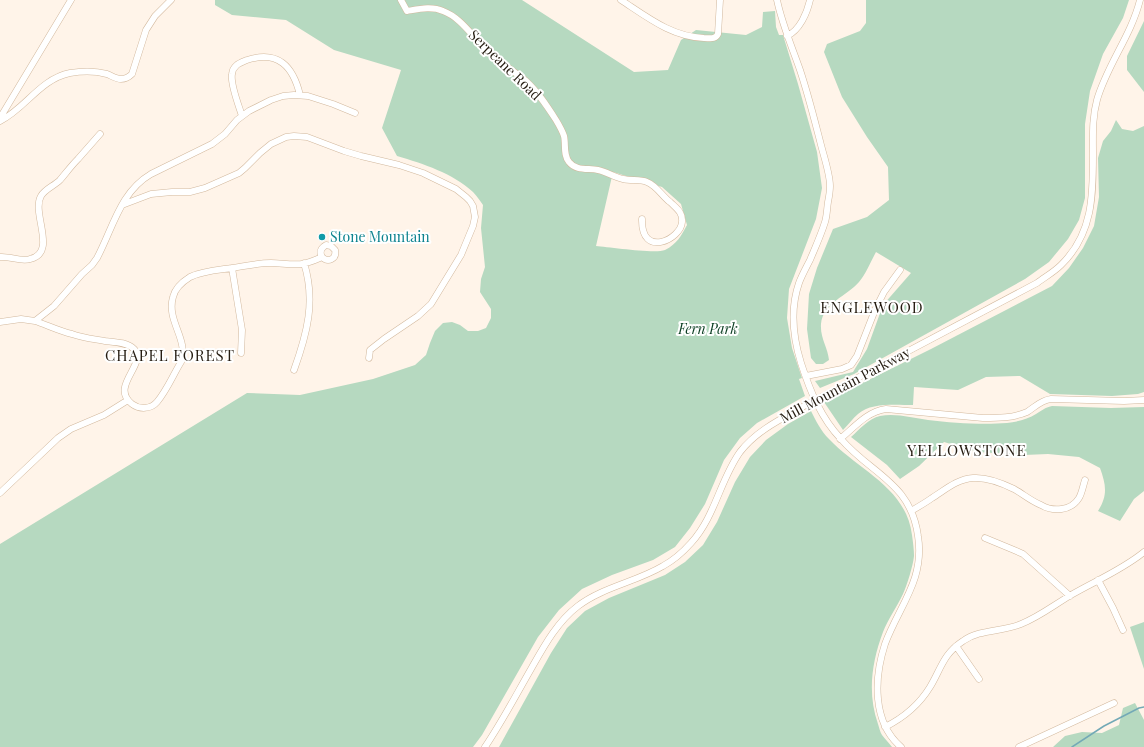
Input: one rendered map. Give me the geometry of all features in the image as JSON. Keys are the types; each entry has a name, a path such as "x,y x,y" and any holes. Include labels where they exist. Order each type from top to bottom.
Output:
{"street":[{"path":"0,119 71,0"},
{"path":"0,119 11,114 50,81 63,75 76,72 101,72 118,79 129,77 132,74 146,30 153,19 171,0"},
{"name":"Serpeane Road","path":"401,0 407,11 430,8 443,10 450,14 467,29 488,52 532,87 541,98 560,128 565,142 567,158 572,165 579,168 599,170 622,179 646,182 656,187 680,212 682,220 680,228 671,237 661,242 655,242 648,240 645,236 642,219"},
{"path":"621,0 665,28 696,38 712,38 716,37 718,34 720,0"},
{"path":"778,0 787,36 801,72 824,154 830,186 825,221 800,281 794,306 794,330 801,361 815,400 826,420 848,448 893,485 905,500 911,511 918,536 919,558 915,579 890,632 881,659 878,679 878,698 881,716 885,727 901,747"},
{"path":"787,36 800,25 810,0"},
{"name":"Mill Mountain Parkway","path":"485,747 541,651 560,623 588,599 662,566 683,552 705,523 732,465 748,443 769,426 829,392 1037,283 1068,258 1085,230 1090,211 1093,177 1093,130 1097,102 1107,73 1133,21 1140,0"},
{"path":"242,116 231,76 235,66 257,57 272,57 283,63 296,80 300,95"},
{"path":"35,321 54,306 94,262 122,205 130,192 143,179 212,144 225,134 242,116 271,100 284,96 300,95 355,113"},
{"path":"0,257 4,256 30,260 39,255 42,251 44,242 39,206 43,193 58,182 100,134"},
{"path":"122,205 151,194 190,192 205,188 239,172 271,144 294,136 307,137 361,156 400,165 423,173 456,189 470,201 473,206 475,217 473,226 461,255 431,304 418,316 370,350 369,358"},
{"path":"0,322 21,320 35,321 78,336 121,344 132,348 136,353 137,361 126,384 126,395 128,400 135,406 140,408 149,407 157,402 181,362 183,345 173,318 172,310 172,297 178,287 190,277 197,274 270,263 304,263 322,257"},
{"path":"294,370 308,326 310,285 304,263"},
{"path":"232,268 242,330 241,353"},
{"path":"806,376 842,370 851,365 884,292 900,270"},
{"path":"840,439 873,412 886,409 997,418 1018,415 1032,409 1041,402 1051,399 1124,401 1144,400"},
{"path":"0,493 62,435 71,429 104,415 128,400"},
{"path":"911,511 960,480 971,478 978,478 1001,484 1013,489 1046,508 1066,508 1076,502 1081,494 1085,480"},
{"path":"985,538 1023,554 1070,596"},
{"path":"885,727 897,721 906,714 924,696 947,655 968,637 1008,628 1030,620 1098,580 1120,569 1144,552"},
{"path":"1098,580 1123,630"},
{"path":"956,646 979,679"},
{"path":"1019,747 1114,703"}],"green space":[{"name":"Fern Park","path":"215,0 522,0 634,72 668,70 681,40 696,30 746,35 762,27 763,12 775,11 776,27 779,35 783,35 817,152 822,188 816,219 789,289 787,318 792,348 802,378 799,379 805,396 757,423 740,438 724,460 705,504 690,528 675,547 653,560 612,575 582,589 559,610 538,637 482,735 473,747 0,747 0,544 247,393 300,395 373,379 415,365 426,355 435,331 443,323 452,322 460,325 468,331 478,331 486,328 491,318 491,309 480,292 481,279 485,267 481,228 483,205 473,192 456,179 427,166 397,156 382,128 401,70 334,50 286,20 232,15 215,5","holes":["613,172 662,187 681,204 687,225 681,236 673,245 660,251 596,246"]},
{"path":"866,0 1129,0 1123,18 1103,54 1090,91 1085,124 1085,198 1079,220 1068,239 1049,262 1025,279 854,374 820,388 815,381 853,372 867,349 883,305 911,273 876,252 862,279 836,300 826,311 821,324 821,329 829,360 823,364 816,364 811,358 807,329 809,294 817,268 833,229 867,217 889,200 888,167 842,97 824,52 827,44 860,31 866,23"},
{"path":"1144,21 1144,92 1127,70 1127,56"},
{"path":"1116,120 1122,129 1133,131 1144,126 1144,392 1138,394 1112,396 1050,394 1020,376 986,377 958,390 914,387 913,405 884,405 863,410 854,417 843,430 824,402 931,349 1052,286 1069,268 1083,248 1094,226 1099,197 1098,158 1103,141 1111,131"},
{"path":"1052,406 1111,408 1144,407 1144,491 1134,499 1120,521 1098,511 1105,495 1105,485 1100,468 1079,457 1048,454 1024,455 978,452 944,442 919,466 900,479 887,465 851,437 868,422 876,417 886,415 898,415 958,423 998,424 1022,420"},
{"path":"811,411 821,429 829,439 891,492 901,504 908,518 912,535 914,556 911,570 903,594 883,632 876,654 872,677 873,701 881,734 892,747 499,747 551,653 567,628 585,611 609,598 665,575 685,562 703,545 717,522 735,482 750,457 766,440 788,424"},
{"path":"1144,622 1144,669 1130,627"},
{"path":"1135,703 1144,720 1144,747 1053,747 1065,736 1082,732 1102,733 1119,725 1123,708"}],"waterway":[{"path":"1072,747 1104,726 1139,708 1144,707"}],"place":[{"name":"Stone Mountain","path":"322,237"}],"district":[{"name":"ENGLEWOOD","path":"872,308"},
{"name":"CHAPEL FOREST","path":"170,356"},
{"name":"YELLOWSTONE","path":"967,451"}]}
